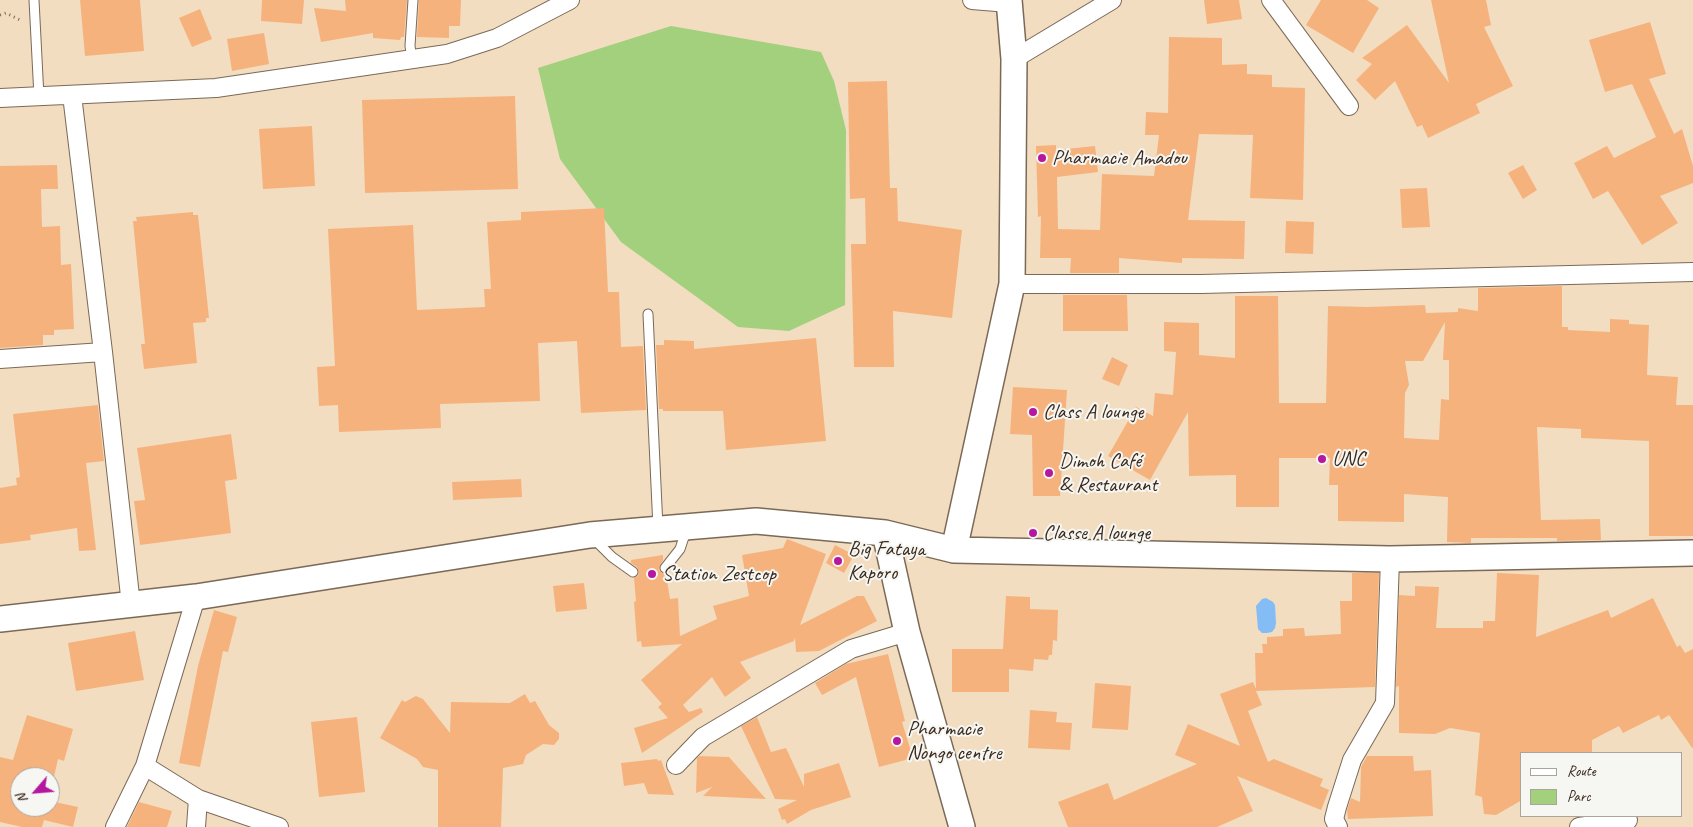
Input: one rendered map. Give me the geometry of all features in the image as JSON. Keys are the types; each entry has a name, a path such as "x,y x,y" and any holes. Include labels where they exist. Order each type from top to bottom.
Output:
{"street":[{"path":"0,98 216,88 447,54 497,38 570,0"},
{"path":"954,550 1012,284 1014,59 1009,1 972,0"},
{"path":"1014,59 1112,0"},
{"path":"1271,0 1349,106"},
{"path":"72,95 131,605"},
{"path":"1012,284 1201,284 1693,272"},
{"path":"0,359 103,352"},
{"path":"0,619 196,597 590,535 756,521 884,533 954,550 1390,559 1693,554"},
{"path":"884,533 907,632 962,827"},
{"path":"1338,827 1334,819 1352,760 1385,703 1390,559"},
{"path":"115,827 145,766 196,597"},
{"path":"676,765 704,737 851,649 907,632"},
{"path":"145,766 198,799 279,827"},
{"path":"196,827 198,799"},
{"path":"1579,827 1628,820"}],"lane":[{"path":"34,0 39,97"},
{"path":"412,59 410,46 413,0"},
{"path":"648,314 658,529"},
{"path":"664,568 680,549 688,526"},
{"path":"590,535 612,557 633,572"}],"green space":[{"path":"671,26 821,52 834,81 846,130 845,305 789,331 738,327 621,242 560,159 538,68"}],"water":[{"path":"1266,598 1275,605 1276,623 1272,632 1262,633 1258,629 1256,606 1262,599"}],"building":[{"path":"80,0 140,0 144,51 85,56"},
{"path":"262,0 304,0 302,24 261,21"},
{"path":"345,0 407,0 404,37 401,37 400,40 373,38 373,33 321,42 314,8 346,11"},
{"path":"419,0 461,0 460,26 449,26 449,38 417,37"},
{"path":"1204,0 1239,0 1242,19 1207,24"},
{"path":"1321,0 1367,0 1379,8 1353,53 1306,25"},
{"path":"1431,0 1486,0 1491,25 1484,27 1513,86 1476,104 1480,113 1428,138 1422,125 1417,127 1395,81 1375,100 1356,80 1372,64 1362,58 1407,25 1449,83"},
{"path":"200,9 212,39 192,47 179,18"},
{"path":"1650,22 1666,74 1649,79 1674,134 1682,129 1693,166 1693,183 1660,196 1678,223 1642,245 1608,191 1593,199 1574,163 1607,146 1614,158 1656,137 1632,84 1605,92 1589,40"},
{"path":"264,33 269,64 232,71 227,39"},
{"path":"1169,37 1222,38 1222,65 1247,64 1247,74 1272,75 1272,87 1305,88 1303,200 1250,198 1253,135 1199,134 1188,220 1245,221 1244,259 1182,258 1182,263 1119,258 1119,273 1070,273 1071,258 1040,258 1041,216 1038,217 1036,146 1056,145 1056,150 1095,146 1098,172 1057,177 1058,229 1100,230 1102,174 1154,176 1159,135 1145,135 1146,112 1168,113"},
{"path":"887,81 890,188 897,188 898,221 962,230 952,318 893,311 894,367 854,367 851,244 866,244 865,198 850,199 848,82"},
{"path":"515,96 518,189 365,193 362,100"},
{"path":"312,126 315,186 263,189 259,129"},
{"path":"57,165 58,189 41,189 42,227 60,226 61,265 71,264 74,329 54,330 54,335 43,335 43,345 0,348 0,166"},
{"path":"1523,165 1537,190 1523,199 1508,173"},
{"path":"1427,188 1430,227 1402,228 1400,189"},
{"path":"604,208 608,292 619,292 621,347 643,346 646,410 581,413 577,341 538,343 540,401 440,404 441,428 339,432 338,405 319,406 317,367 335,366 328,229 413,225 417,310 485,307 484,289 491,289 487,222 521,220 521,212"},
{"path":"193,212 193,215 198,215 209,318 206,318 206,322 193,323 197,363 144,369 141,344 145,344 133,221 137,221 136,217"},
{"path":"1286,221 1314,222 1313,254 1285,253"},
{"path":"1562,286 1562,327 1568,327 1568,330 1610,332 1610,319 1629,320 1629,324 1649,325 1647,375 1678,377 1676,405 1693,405 1693,536 1649,536 1649,441 1581,438 1581,429 1537,427 1541,520 1600,519 1601,540 1557,541 1557,538 1471,538 1471,543 1447,542 1448,497 1404,494 1404,522 1338,521 1338,485 1329,485 1330,458 1279,458 1279,507 1236,507 1236,475 1189,476 1188,412 1150,480 1108,456 1136,407 1153,416 1155,393 1173,395 1176,352 1164,351 1164,322 1199,323 1199,355 1235,358 1235,296 1278,296 1279,403 1326,403 1328,306 1425,305 1426,313 1458,312 1458,308 1478,311 1478,288","holes":["1445,322 1443,360 1449,360 1449,400 1441,399 1439,440 1404,438 1405,393 1409,385 1405,361 1423,361"]},
{"path":"1063,295 1127,295 1128,331 1063,331"},
{"path":"816,338 826,441 726,450 723,411 663,411 663,409 659,409 656,345 664,345 664,340 694,341 694,349"},
{"path":"1112,357 1128,365 1119,386 1102,379"},
{"path":"1013,387 1067,390 1060,496 1033,496 1032,435 1010,434"},
{"path":"98,405 104,461 86,463 96,550 79,551 77,528 30,535 31,540 0,544 0,488 17,485 16,478 20,477 13,414"},
{"path":"231,434 237,479 225,481 231,533 140,545 134,501 145,500 137,448"},
{"path":"521,479 522,497 453,500 452,482"},
{"path":"787,539 826,554 800,625 857,596 864,596 877,621 819,651 796,652 795,637 794,641 740,662 751,678 725,697 712,677 683,705 689,712 701,708 703,712 642,753 634,728 668,718 658,707 662,704 641,680 682,644 642,647 641,641 637,642 634,578 638,576 639,572 637,567 631,563 631,560 663,555 659,570 666,574 670,599 678,598 680,636 717,619 713,606 749,596 742,555 783,548"},
{"path":"835,545 854,555 844,573 826,563"},
{"path":"1352,573 1379,573 1375,687 1256,691 1262,705 1248,711 1268,762 1274,759 1323,779 1320,786 1329,790 1321,810 1237,776 1253,811 1217,827 1068,827 1058,802 1108,783 1114,800 1197,764 1175,755 1188,724 1240,746 1220,694 1253,682 1256,689 1255,653 1263,653 1262,644 1267,644 1267,637 1283,636 1283,629 1304,628 1305,636 1341,634 1340,601 1352,601"},
{"path":"1497,573 1539,575 1536,637 1608,610 1611,618 1653,598 1677,647 1680,645 1685,653 1693,649 1693,749 1669,715 1661,720 1659,715 1623,733 1619,726 1592,740 1592,752 1520,752 1520,801 1496,815 1484,814 1482,797 1475,795 1480,733 1450,728 1435,734 1399,733 1399,686 1396,687 1399,595 1415,596 1415,586 1439,587 1436,628 1483,628 1483,621 1495,621"},
{"path":"584,583 587,609 556,612 553,586"},
{"path":"1006,596 1030,597 1030,609 1058,610 1057,641 1053,640 1052,655 1049,655 1048,660 1034,659 1033,671 1009,669 1009,692 952,692 952,649 1003,649"},
{"path":"214,610 237,617 228,652 223,651 200,767 179,763 198,666"},
{"path":"135,631 144,680 76,691 68,643"},
{"path":"888,654 905,721 902,722 913,758 879,767 856,677 822,695 815,683 846,664"},
{"path":"1095,683 1131,686 1128,730 1092,728"},
{"path":"525,694 530,703 535,701 549,725 559,733 559,739 554,745 543,744 526,755 523,764 503,768 501,827 438,827 438,770 423,767 417,759 380,738 402,700 405,702 416,696 423,699 450,733 451,702 510,703"},
{"path":"1030,710 1057,712 1056,722 1072,723 1070,750 1028,748"},
{"path":"27,715 73,729 64,761 58,759 56,767 10,767 10,817 60,817 60,803 78,807 73,827 44,820 42,827 22,827 0,822 0,757 13,760"},
{"path":"357,717 365,792 319,797 311,722"},
{"path":"757,717 771,752 786,748 804,787 804,774 839,763 851,797 811,810 787,824 785,819 782,820 778,809 797,800 775,799 741,726"},
{"path":"700,756 729,757 766,799 703,796 712,787 696,793 697,758"},
{"path":"1367,756 1413,756 1414,771 1431,770 1433,816 1348,819 1347,810 1351,798 1360,802 1361,767"},
{"path":"657,759 658,761 661,760 674,795 648,794 644,783 624,786 621,763"},
{"path":"139,802 172,811 167,827 127,827"}],"place":[{"name":"Pharmacie Amadou","path":"1042,158"},
{"name":"Class A lounge","path":"1033,412"},
{"name":"UNC","path":"1322,459"},
{"name":"Dimoh Café & Restaurant","path":"1049,473"},
{"name":"Classe A lounge","path":"1033,533"},
{"name":"Big Fataya Kaporo","path":"838,561"},
{"name":"Station Zestcop","path":"652,574"},
{"name":"Pharmacie Nongo centre","path":"897,741"}]}
